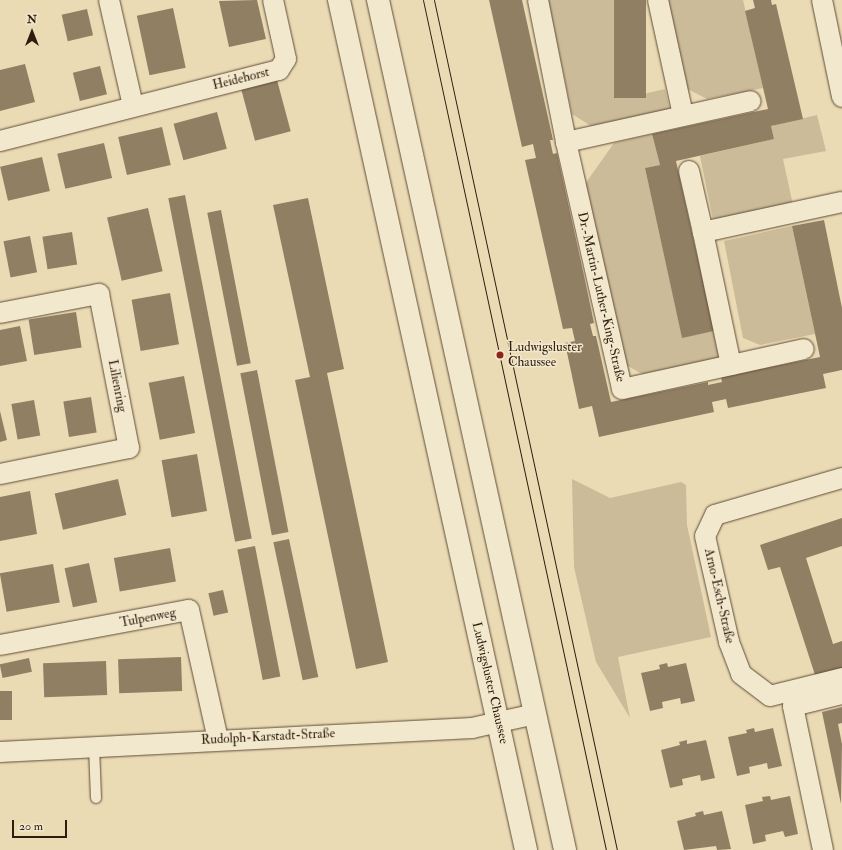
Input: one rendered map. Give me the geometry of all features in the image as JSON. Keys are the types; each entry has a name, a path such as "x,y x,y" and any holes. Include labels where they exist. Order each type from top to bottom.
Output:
{"street":[{"path":"109,0 133,106"},
{"name":"Heidehorst","path":"0,140 279,70 286,59 273,0"},
{"name":"Ludwigsluster Chaussee","path":"339,0 526,850"},
{"path":"378,0 565,850"},
{"name":"Dr.-Martin-Luther-King-Straße","path":"538,0 566,142 622,389 804,349"},
{"path":"658,0 682,115"},
{"path":"822,0 842,97"},
{"path":"566,142 682,115 751,101"},
{"path":"689,171 731,365"},
{"path":"703,232 842,202"},
{"name":"Lilienring","path":"0,313 99,294 129,448 0,474"},
{"name":"Arno-Esch-Straße","path":"842,478 715,515 705,536 729,642 740,674 770,696 842,678"},
{"name":"Tulpenweg","path":"0,645 189,610 218,740"},
{"path":"823,850 793,706 842,694"},
{"name":"Rudolph-Karstadt-Straße","path":"0,752 94,746 472,728 536,714"}],"lane":[{"path":"94,746 96,798"}],"shaded area":[{"path":"548,0 614,0 635,96 665,89 670,110 591,126 572,114"},
{"path":"667,0 743,0 763,88 707,99 684,87"},
{"path":"817,115 826,151 783,159 793,205 713,220 700,156 774,139 771,126"},
{"path":"652,134 660,165 645,168 682,337 714,331 720,357 644,375 626,365 585,184 614,143"},
{"path":"792,226 815,334 760,345 743,338 724,241"},
{"path":"572,479 610,498 681,482 686,485 687,525 711,637 618,657 630,718 596,662 574,567"}],"building":[{"path":"257,0 266,39 229,47 219,1"},
{"path":"489,0 522,0 553,140 550,140 553,154 557,153 594,323 590,324 593,336 596,336 611,402 708,382 708,385 722,382 721,377 820,357 792,226 824,220 842,308 842,370 823,374 826,388 728,408 726,399 712,402 714,412 599,437 592,406 579,409 565,343 575,341 572,328 563,329 525,160 536,158 533,144 522,147"},
{"path":"614,0 646,0 646,98 614,98"},
{"path":"753,0 771,0 772,5 776,4 803,119 771,126 774,139 676,161 714,331 682,338 645,168 660,165 652,134 768,109 745,11 755,8"},
{"path":"173,8 186,68 149,75 137,16"},
{"path":"87,9 93,35 68,41 62,15"},
{"path":"25,64 35,102 0,111 0,70"},
{"path":"100,66 107,94 80,101 73,73"},
{"path":"277,80 291,131 255,141 241,90"},
{"path":"217,112 227,149 183,160 174,124"},
{"path":"162,127 171,165 127,175 118,137"},
{"path":"104,143 112,178 65,189 57,154"},
{"path":"42,157 50,191 8,201 0,167"},
{"path":"185,195 252,539 235,542 168,198"},
{"path":"308,198 344,369 327,373 388,662 356,669 295,380 310,377 273,205"},
{"path":"148,208 163,271 122,281 107,217"},
{"path":"221,210 251,363 237,366 207,213"},
{"path":"72,232 77,265 48,269 42,237"},
{"path":"30,236 37,272 11,277 3,241"},
{"path":"170,293 179,344 141,351 132,300"},
{"path":"76,312 82,348 34,355 29,320"},
{"path":"20,326 27,361 0,366 0,330"},
{"path":"257,370 288,532 272,535 240,373"},
{"path":"184,376 195,433 160,440 149,383"},
{"path":"91,397 97,433 69,437 63,401"},
{"path":"34,400 40,435 18,439 11,404"},
{"path":"0,411 7,440 0,442"},
{"path":"197,454 207,511 172,517 162,460"},
{"path":"118,479 126,515 63,530 55,494"},
{"path":"30,491 37,534 0,541 0,497"},
{"path":"842,518 842,546 806,558 833,644 842,641 842,668 816,678 780,567 768,570 760,545"},
{"path":"289,539 318,677 303,680 273,542"},
{"path":"255,546 280,677 263,680 237,549"},
{"path":"170,548 176,581 120,591 114,558"},
{"path":"89,563 97,602 73,607 65,568"},
{"path":"53,564 60,602 7,612 0,573"},
{"path":"223,590 228,612 214,616 208,593"},
{"path":"181,657 182,691 119,693 118,659"},
{"path":"29,658 32,672 3,678 0,664"},
{"path":"106,661 107,695 44,697 43,663"},
{"path":"667,663 668,667 686,663 695,701 681,704 680,698 662,702 663,708 650,711 641,673 660,669 659,665"},
{"path":"0,691 12,691 12,720 0,720"},
{"path":"842,707 842,723 838,724 842,744 841,804 822,712"},
{"path":"754,728 755,732 773,728 782,766 768,769 767,763 749,767 750,773 737,776 728,737 747,733 746,730"},
{"path":"687,740 687,744 706,740 715,778 701,781 700,775 682,779 683,785 670,788 661,750 680,745 679,742"},
{"path":"770,796 771,800 790,796 798,834 785,837 783,831 765,835 766,841 753,844 745,805 763,801 762,797"},
{"path":"703,811 704,815 722,811 731,849 717,850 716,846 684,850 677,821 696,816 695,813"}],"tram line":[{"path":"423,0 606,850"},
{"path":"434,0 617,850"}],"place":[{"name":"Ludwigsluster Chaussee","path":"500,355"}]}
